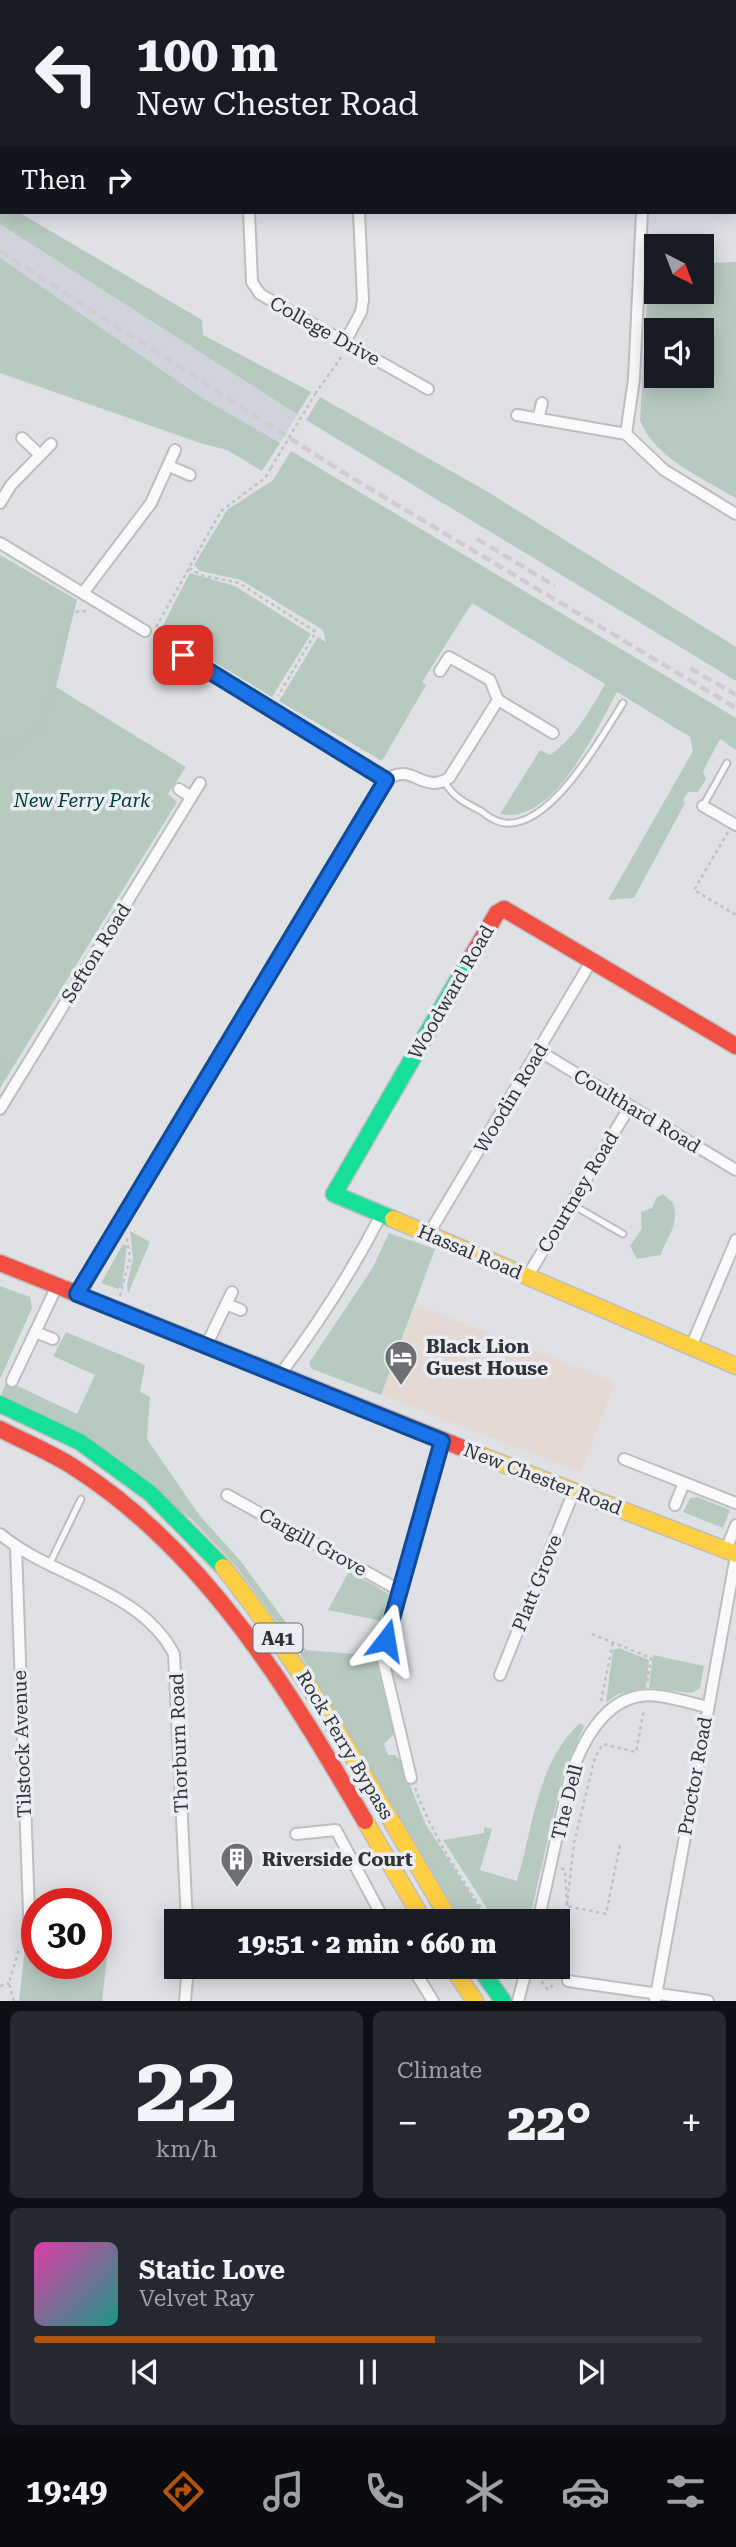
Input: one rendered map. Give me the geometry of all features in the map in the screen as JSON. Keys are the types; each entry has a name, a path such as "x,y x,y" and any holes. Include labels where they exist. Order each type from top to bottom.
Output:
{"main road":[{"name":"Woodward Road","path":"382,1213 334,1194 497,913 504,909 736,1046"},
{"name":"Hassal Road","path":"382,1213 736,1366"},
{"name":"New Chester Road","path":"0,1263 442,1441 733,1553"},
{"name":"Rock Ferry Bypass","path":"0,1404 34,1418 78,1442 131,1477 185,1525 235,1581 308,1681 443,1909"},
{"name":"Rock Ferry Bypass","path":"0,1429 67,1462 145,1518 229,1609 307,1721 416,1909"},
{"path":"460,1979 475,2001"},
{"path":"487,1979 503,2001"}],"street":[{"name":"College Drive","path":"250,214 252,282 260,294 428,389"},
{"path":"347,343 361,312 363,300 359,214"},
{"path":"626,434 634,379 642,214"},
{"path":"538,419 542,403"},
{"path":"517,415 626,434 664,470 736,514"},
{"path":"22,438 40,455"},
{"path":"0,503 11,485 51,444"},
{"path":"83,593 132,530 169,466 175,450"},
{"path":"169,466 190,475"},
{"path":"0,543 386,780"},
{"path":"440,671 449,657 490,680 498,700 553,733"},
{"path":"77,1294 386,780 395,774 408,773 426,783 438,785 449,778 498,700"},
{"name":"Sefton Road","path":"0,1109 200,782"},
{"path":"179,789 191,797"},
{"path":"703,806 734,825"},
{"name":"Woodin Road","path":"428,1235 592,960"},
{"name":"Coulthard Road","path":"539,1051 736,1170"},
{"name":"Courtney Road","path":"527,1277 630,1106"},
{"path":"279,1376 318,1324 355,1267 382,1213"},
{"path":"691,1347 736,1240"},
{"path":"12,1381 57,1286"},
{"path":"206,1346 232,1292"},
{"path":"226,1304 241,1310"},
{"path":"36,1332 53,1339"},
{"path":"411,1778 384,1671 386,1640 442,1441"},
{"path":"624,1459 736,1503"},
{"path":"675,1505 684,1483"},
{"name":"Platt Grove","path":"500,1675 574,1491"},
{"name":"Cargill Grove","path":"227,1495 400,1590"},
{"path":"733,1553 736,1525"},
{"name":"Thorburn Road","path":"0,1534 48,1566 92,1584 135,1612 155,1629 174,1654 186,1909"},
{"name":"Tilstock Avenue","path":"16,1547 28,1888"},
{"name":"Proctor Road","path":"656,1998 733,1553"},
{"name":"The Dell","path":"541,1909 570,1777 577,1759 606,1712 626,1698 657,1695 707,1707"},
{"path":"296,1834 336,1830 378,1909"},
{"path":"185,2001 187,1979"},
{"path":"419,1979 433,2001"},
{"path":"518,2001 524,1979"},
{"path":"568,1981 656,1998 708,2001"}],"lane":[{"path":"443,782 451,794 499,822 514,823 528,817 561,794 575,777 622,703"},
{"path":"703,806 727,763"},
{"path":"571,1204 622,1234"},
{"path":"48,1566 81,1499"}],"path":[{"path":"153,636 221,511 265,478 315,394 329,379 347,343"},
{"path":"189,568 201,575 239,583 316,632 270,708"},
{"path":"0,757 38,733 47,717 71,612 89,611 95,601"},
{"path":"0,738 25,741"},
{"path":"734,825 694,890 736,915"},
{"path":"114,1309 124,1288 130,1258 128,1240 115,1231"},
{"path":"567,1906 574,1843 595,1757 604,1744 636,1752 651,1658 592,1634"},
{"path":"596,1727 613,1642"},
{"path":"411,1778 425,1814 453,1866 482,1909"},
{"path":"567,1906 606,1914 620,1845"},
{"path":"551,1864 565,1870 567,1906"},
{"path":"14,2001 9,1983 17,1950 21,1947"},
{"path":"538,1979 548,1990 558,1981 568,1981"},
{"path":"0,1986 9,1983"}],"shaded area":[{"path":"0,214 21,214 202,320 203,335 311,392 277,447 0,284"},
{"path":"416,1305 615,1382 581,1472 381,1395"}],"green space":[{"path":"0,214 21,214 202,320 203,335 311,392 297,414 0,224"},
{"path":"0,258 202,398 280,443 262,471 227,450 0,373"},
{"path":"736,262 736,498 668,456 656,445 640,420 644,351 644,388 714,388 714,318 646,318 647,304 714,304 714,263"},
{"path":"320,397 488,492 736,647 736,681 306,420"},
{"path":"291,451 736,718 736,750 720,739 703,771 706,779 698,792 688,792 683,800 685,803 634,898 608,900 693,751 690,737 617,692 585,750 555,790 538,805 520,814 500,814 540,750 550,755 567,740 582,722 605,684 472,603 422,682 426,685 382,761 279,701 318,637 326,642 323,630 241,580 200,571 194,565 227,510 273,480"},
{"name":"New Ferry Park","path":"0,555 77,600 56,687 186,767 168,794 177,802 0,1088"},
{"path":"190,573 235,586 311,634 272,697 186,645 183,634 163,625"},
{"path":"663,1194 673,1203 675,1211 672,1230 661,1255 637,1259 630,1246 642,1229 641,1212 652,1208 657,1197"},
{"path":"130,1231 150,1242 128,1294 127,1285 133,1258"},
{"path":"389,1233 435,1249 381,1395 312,1369 309,1363 372,1269"},
{"path":"123,1244 127,1246 122,1286 118,1289 101,1283"},
{"path":"0,1286 30,1297 32,1308 0,1379"},
{"path":"66,1332 145,1365 140,1392 150,1397 147,1439 200,1516 239,1559 306,1650 378,1656 378,1670 395,1733 384,1744 388,1755 395,1755 400,1760 425,1823 480,1909 454,1909 297,1649 235,1565 190,1518 1,1394 7,1381 77,1414 95,1375 53,1356"},
{"path":"697,1497 730,1510 723,1528 683,1512 690,1498"},
{"path":"349,1571 389,1594 381,1621 328,1610"},
{"path":"619,1648 649,1660 646,1688 618,1694 606,1702 613,1650"},
{"path":"653,1655 704,1666 700,1688 692,1693 649,1688"},
{"path":"580,1723 584,1726 563,1775 532,1909 487,1909 443,1840 484,1833 484,1827 492,1829 480,1870 517,1881 545,1776 566,1739"},
{"path":"21,1979 105,1979 102,2001 19,2001"}],"railway":[{"path":"0,251 344,473 736,708"},
{"path":"477,539 555,586"},
{"path":"690,668 736,695"}],"traffic: fast":[{"path":"393,1219 334,1194 469,961"},
{"path":"0,1404 80,1442 150,1493 223,1567"},
{"path":"487,1979 503,2001"}],"traffic: slow":[{"path":"393,1219 736,1366"},
{"path":"480,1455 736,1554"},
{"path":"223,1567 315,1696 443,1909"},
{"path":"365,1821 416,1909"},
{"path":"460,1979 475,2001"}],"traffic: jam":[{"path":"469,961 497,913 504,909 736,1046"},
{"path":"0,1263 480,1455"},
{"path":"0,1429 75,1468 122,1502 165,1540 241,1627 306,1722 365,1821"}],"place":[{"name":"Black Lion Guest House","path":"401,1387"},
{"name":"Riverside Court","path":"237,1889"}],"route":[{"path":"183,655 386,780 77,1294 442,1441 386,1640"}]}
